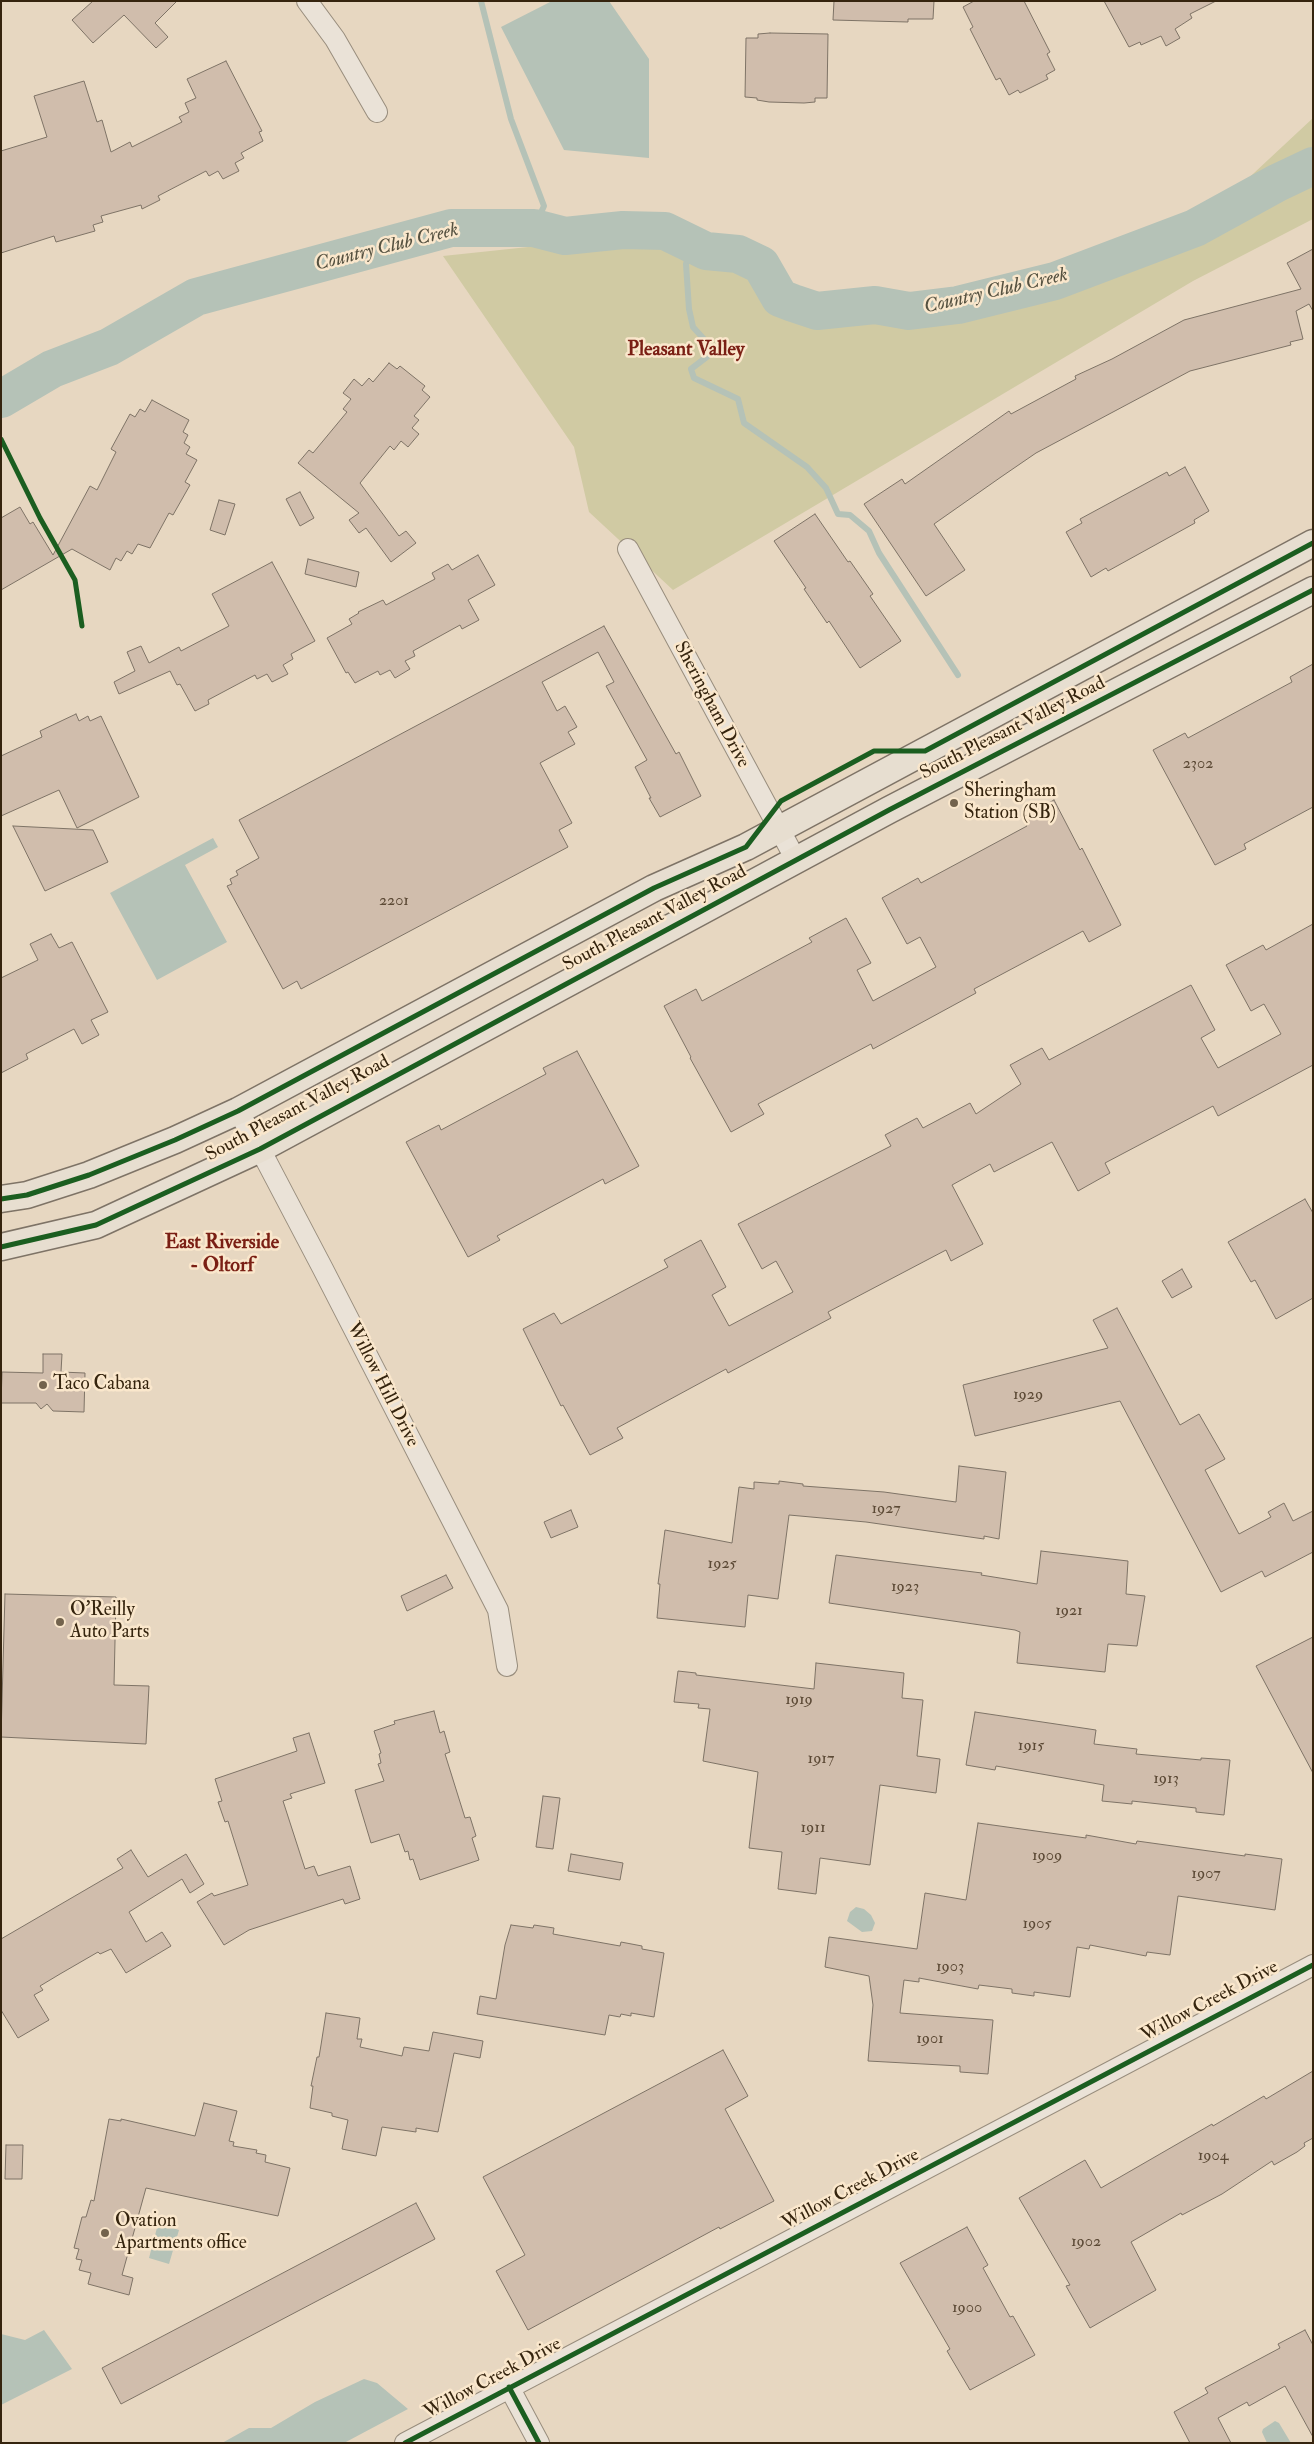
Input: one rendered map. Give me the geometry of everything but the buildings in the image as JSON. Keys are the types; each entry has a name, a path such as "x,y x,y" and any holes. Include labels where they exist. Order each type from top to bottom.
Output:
{"main road":[{"name":"South Pleasant Valley Road","path":"1,1199 28,1195 89,1175 175,1140 238,1111 654,888 779,829 1313,542"},
{"name":"South Pleasant Valley Road","path":"1,1247 96,1225 260,1149 796,860 1313,590"},
{"path":"1047,684 1067,718"}],"street":[{"path":"307,1 335,39 377,112"},
{"name":"Sheringham Drive","path":"628,549 796,860"},
{"name":"Willow Hill Drive","path":"238,1111 260,1149 498,1610 507,1666"},
{"name":"Willow Creek Drive","path":"405,2443 1313,1965"},
{"path":"509,2387 538,2443"}],"shaded area":[{"path":"552,1 609,1 649,59 649,158 564,150 501,27"},
{"path":"1313,118 1313,219 1193,281 673,590 589,512 574,447 443,256 651,234 677,249 756,270 777,305 800,313 842,316 885,313 940,314 1065,284 1195,228"},
{"path":"213,838 218,847 185,865 227,942 157,980 110,893"},
{"path":"856,1907 864,1909 871,1915 875,1923 872,1931 862,1932 847,1921 850,1912"},
{"path":"164,2222 174,2225 173,2228 179,2230 169,2264 149,2258 158,2224 163,2226"},
{"path":"44,2330 72,2369 1,2405 1,2334 25,2340"},
{"path":"364,2379 377,2383 408,2409 344,2443 222,2443 249,2428 271,2428 315,2402"},
{"path":"1275,2421 1279,2423 1291,2443 1267,2443 1262,2432 1263,2429"}],"waterway":[{"path":"481,1 511,119 544,206 534,228"},
{"name":"Country Club Creek","path":"1,399 52,369 109,347 196,297 451,228 534,228 565,236 623,230 665,231 706,251 738,254 761,265 780,298 817,311 875,305 909,311 958,305 1055,281 1195,228 1277,183 1313,166"},
{"path":"691,246 686,264 689,309 693,327 712,348 708,356 691,369 694,378 738,399 744,423 807,467 826,488 838,514 850,515 869,531 879,553 958,675"}],"cycle path":[{"path":"1,439 40,518 75,580 82,626"},
{"path":"1,1199 27,1195 89,1175 175,1140 238,1111 654,888 746,847 781,801 874,751 925,751 1313,543"},
{"path":"1,1247 96,1225 260,1149 889,810 1313,590"},
{"path":"405,2443 1313,1965"},
{"path":"509,2387 539,2443"}],"place":[{"name":"Sheringham Station (SB)","path":"954,803"},
{"name":"Taco Cabana","path":"43,1385"},
{"name":"O'Reilly Auto Parts","path":"60,1622"},
{"name":"Ovation Apartments office","path":"105,2233"}],"district":[{"name":"Pleasant Valley","path":"686,351"},
{"name":"East Riverside - Oltorf","path":"222,1256"}]}
